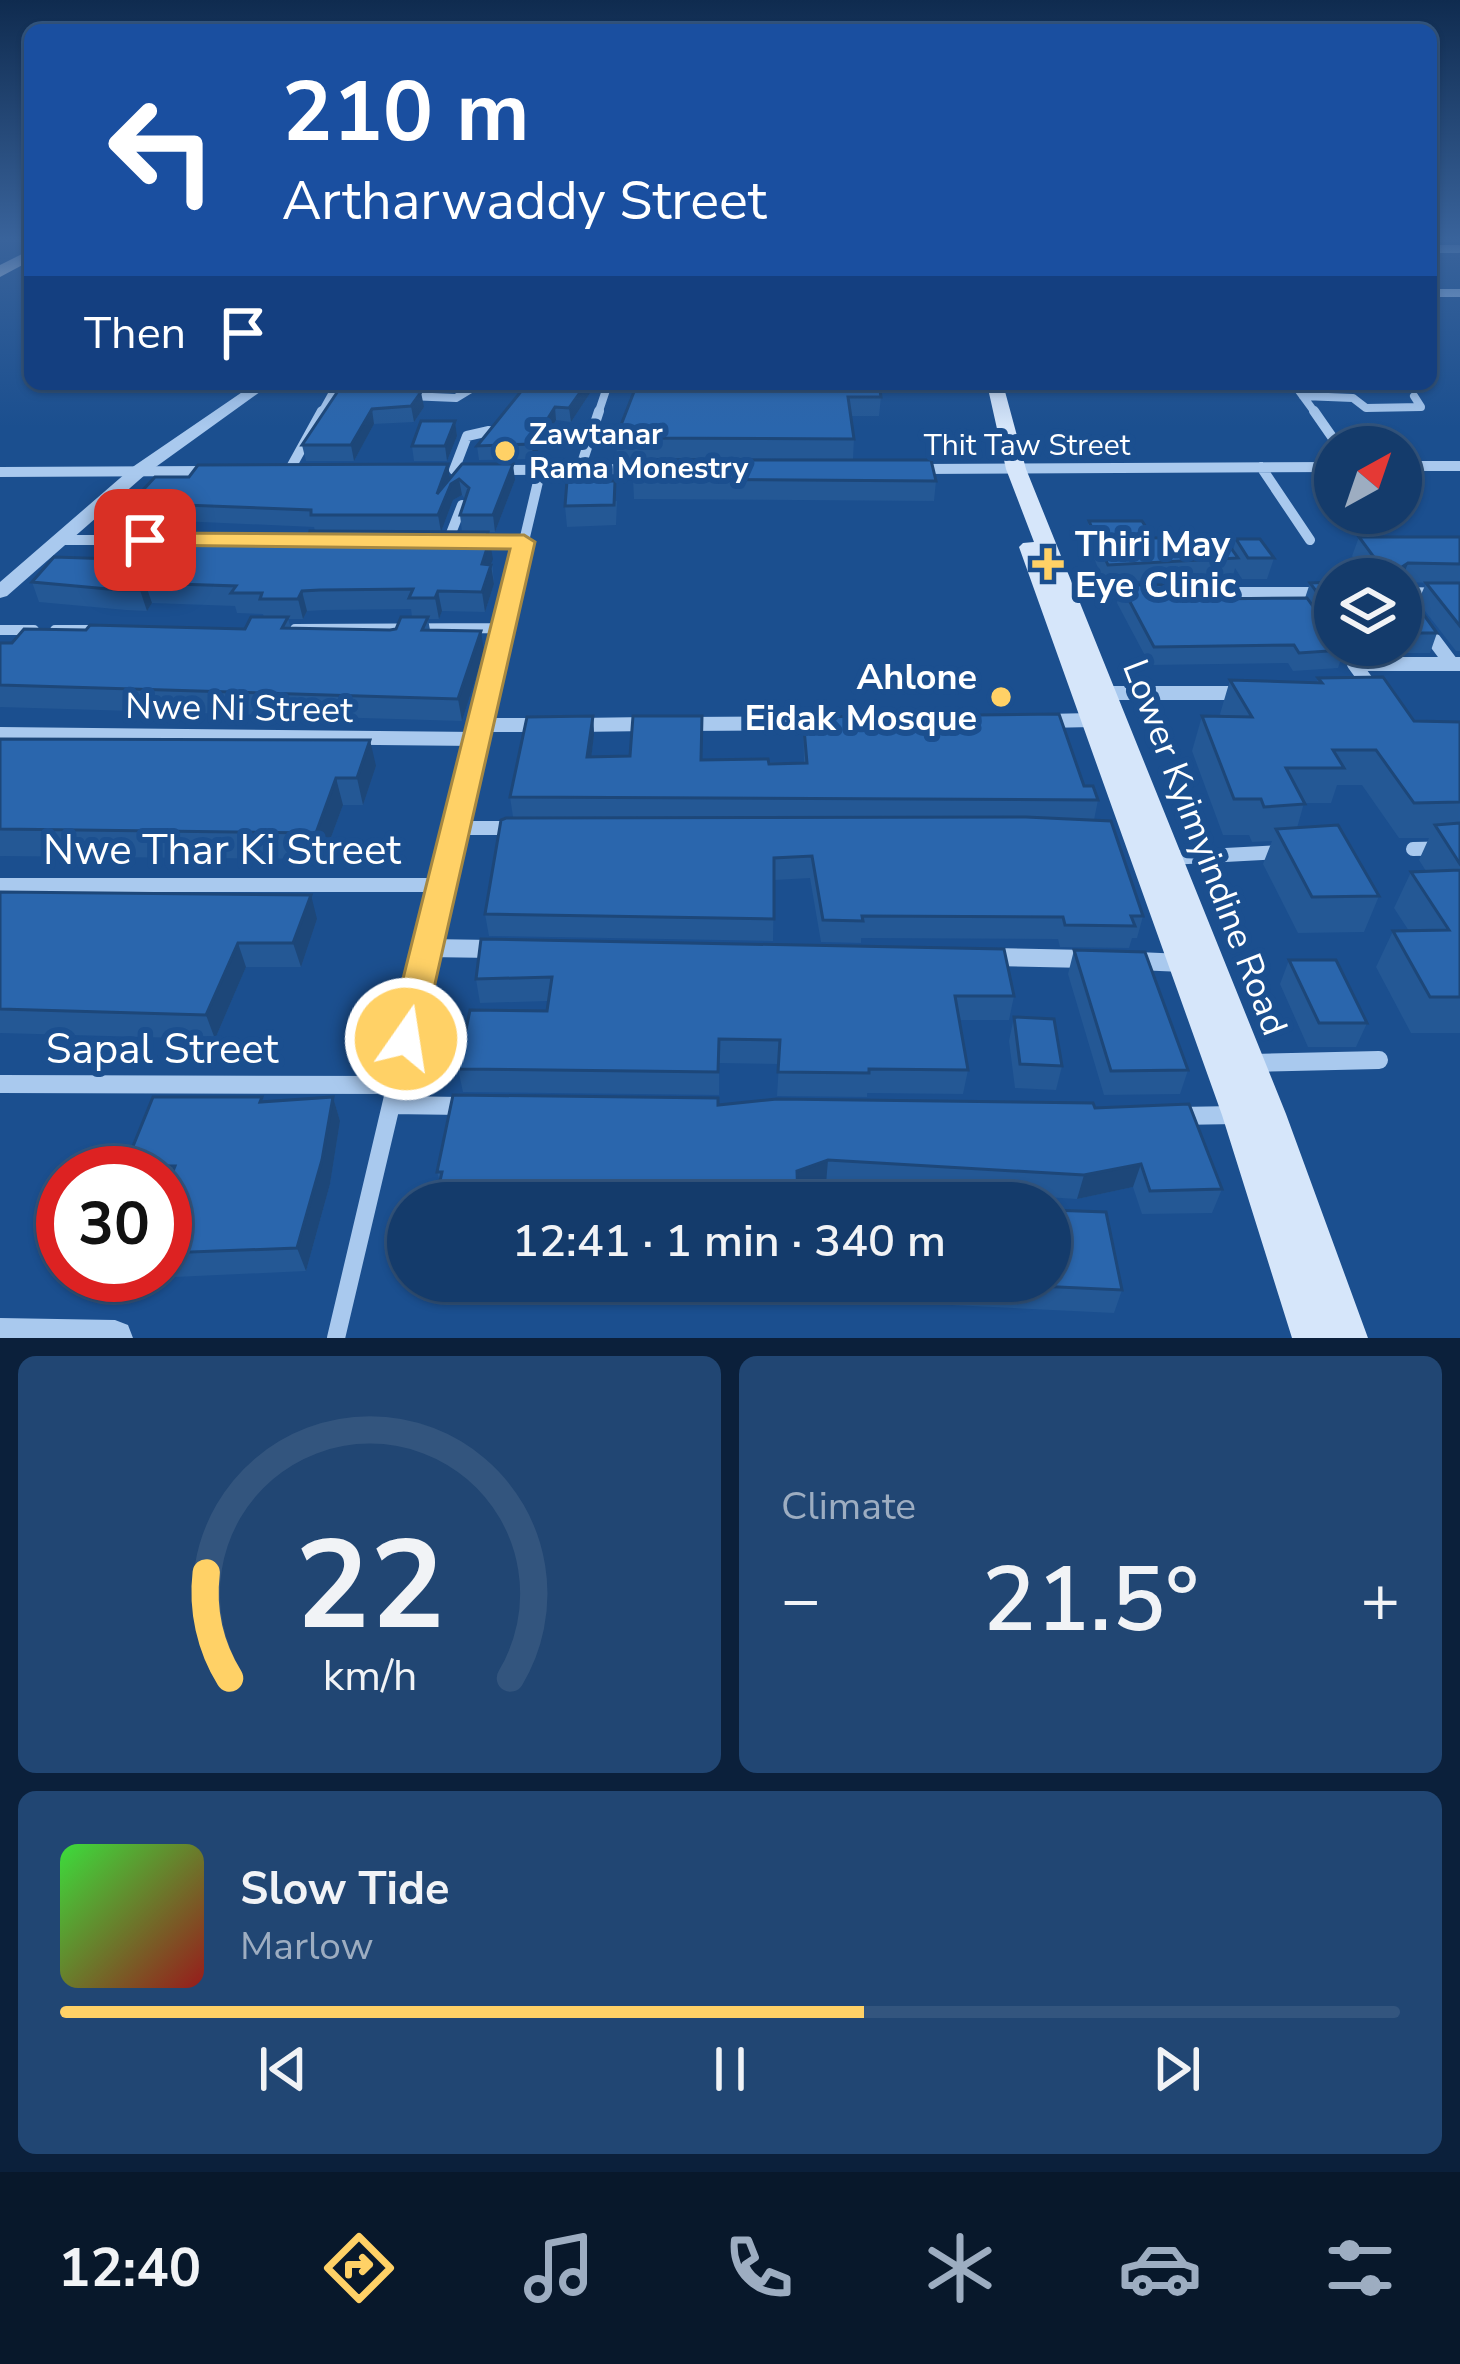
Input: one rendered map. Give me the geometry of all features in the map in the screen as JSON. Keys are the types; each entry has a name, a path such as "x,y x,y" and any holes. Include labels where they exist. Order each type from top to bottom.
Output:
{"main road":[{"name":"Lower Kyimyindine Road","path":"982,390 1145,839 1348,1338"},
{"name":"Lower Kyimyindine Road","path":"996,390 1010,470"},
{"name":"Lower Kyimyindine Road","path":"1145,839 1196,961 1249,1063 1254,1115 1312,1338"}],"street":[{"path":"0,592 140,470 255,390"},
{"path":"290,471 331,390 372,393"},
{"path":"392,395 453,400 475,390"},
{"path":"580,470 606,390"},
{"path":"1298,390 1324,426"},
{"path":"1303,396 1353,398 1366,408 1421,407 1414,396"},
{"path":"454,470 467,436 489,431"},
{"name":"Thit Taw Street","path":"910,470 1314,466"},
{"path":"1422,466 1460,466"},
{"path":"1261,467 1310,540"},
{"path":"0,472 226,470"},
{"path":"268,470 313,470"},
{"path":"431,470 476,470"},
{"path":"497,470 674,470"},
{"path":"336,1338 541,470"},
{"path":"448,542 462,506"},
{"path":"58,540 150,540"},
{"path":"425,541 524,542"},
{"path":"1055,593 1154,592"},
{"path":"1177,592 1314,592"},
{"path":"1422,593 1460,592"},
{"path":"1422,621 1456,664"},
{"path":"288,629 503,628"},
{"path":"0,630 120,629"},
{"path":"1366,693 1372,692 1371,687 1354,664 1456,664"},
{"path":"1035,722 1100,707 1247,693"},
{"name":"Nwe Ni Street","path":"0,734 479,732 831,723"},
{"path":"456,828 527,828"},
{"path":"1145,839 1306,850"},
{"path":"1413,848 1460,848"},
{"name":"Nwe Thar Ki Street","path":"0,884 443,885"},
{"path":"428,948 521,949"},
{"path":"963,956 1098,959"},
{"path":"1120,960 1196,961"},
{"path":"1249,1063 1379,1060"},
{"name":"Sapal Street","path":"0,1084 396,1085"},
{"path":"392,1105 485,1106"},
{"path":"1168,1116 1254,1115"},
{"path":"0,1336 115,1338"}],"building":[{"path":"339,390 421,392 411,406 372,409 351,445 302,445"},
{"path":"522,390 582,390 569,408 555,407 532,444 477,446"},
{"path":"635,390 880,390 881,397 848,397 854,439 616,438"},
{"path":"421,421 455,421 445,446 412,446"},
{"path":"635,460 931,460 936,481 633,479"},
{"path":"448,464 437,494 462,464 513,464 493,515 460,515 469,488 459,479 451,484 438,515 311,515 311,510 131,503 155,477 189,477 198,465"},
{"path":"567,481 615,481 614,505 565,506"},
{"path":"1089,521 1142,521 1153,538 1223,537 1238,558 1108,565"},
{"path":"310,531 488,532 482,564 491,565 482,592 438,591 435,598 409,598 413,589 302,591 298,599 260,599 262,593 231,593 236,586 145,583 140,590 119,590 32,582 54,557 115,559 134,532 309,538"},
{"path":"1359,537 1460,537 1460,564 1374,558"},
{"path":"1236,539 1260,539 1274,558 1248,558"},
{"path":"1426,583 1460,583 1460,626"},
{"path":"1121,585 1199,585 1206,599 1307,598 1314,608 1314,652 1299,653 1294,645 1154,647"},
{"path":"1422,612 1437,633 1422,633"},
{"path":"251,617 288,617 282,628 390,630 396,629 401,617 428,617 422,630 481,631 458,699 0,685 0,643 12,643 24,629 86,630 90,625 245,629"},
{"path":"1383,677 1414,721 1460,722 1460,802 1414,803 1376,750 1333,750 1344,768 1286,768 1305,804 1264,807 1261,799 1234,799 1202,716 1252,717 1230,680 1322,683 1318,678"},
{"path":"1059,714 1084,786 1093,786 1098,800 510,797 527,717 593,716 587,757 630,756 633,716 702,716 701,760 768,759 769,764 807,763 803,717"},
{"path":"0,739 370,740 357,778 336,778 316,833 0,829"},
{"path":"506,818 1111,821 1143,916 1131,916 1135,926 1065,925 1063,917 823,920 812,856 774,858 774,919 485,914 501,820"},
{"path":"1460,823 1460,864 1435,825"},
{"path":"1338,825 1379,896 1312,897 1276,829"},
{"path":"1460,870 1460,997 1430,997 1393,931 1449,930 1411,872"},
{"path":"0,892 311,895 293,943 238,943 206,1015 0,1009"},
{"path":"481,939 1004,949 1014,996 955,996 968,1070 778,1072 780,1040 719,1039 718,1072 458,1069 470,1010 547,1011 552,977 476,979"},
{"path":"1074,950 1145,952 1188,1070 1111,1071"},
{"path":"1289,960 1336,960 1367,1023 1319,1023"},
{"path":"1014,1017 1054,1019 1062,1066 1020,1064"},
{"path":"453,1095 718,1098 718,1105 777,1099 1093,1103 1095,1108 1189,1104 1222,1189 1150,1191 1141,1164 1084,1175 828,1160 797,1171 797,1182 440,1182 442,1172 437,1172"},
{"path":"153,1097 262,1097 260,1102 333,1097 322,1160 297,1248 192,1252 192,1146 133,1146"},
{"path":"1071,1211 1106,1212 1122,1290 1071,1288"}],"place":[{"name":"Zawtanar Rama Monestry","path":"505,451"},
{"name":"Thiri May Eye Clinic","path":"1048,564"},
{"name":"Ahlone Eidak Mosque","path":"1001,697"}],"route":[{"path":"145,540 524,542 406,1039"}]}
